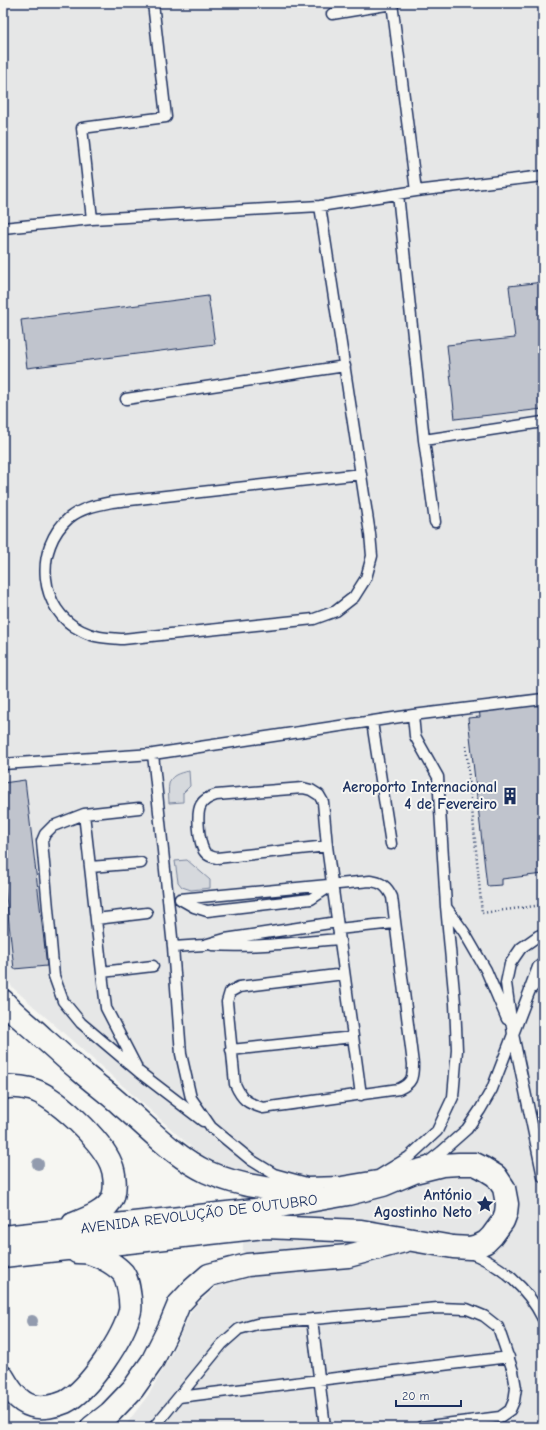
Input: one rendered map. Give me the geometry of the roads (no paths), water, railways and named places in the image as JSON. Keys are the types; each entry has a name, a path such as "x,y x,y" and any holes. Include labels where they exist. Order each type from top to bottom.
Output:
{"main road":[{"path":"3,1001 14,1013 78,1069 186,1161 207,1172 254,1187 293,1191 326,1191 348,1194"},
{"path":"3,1088 10,1086 31,1089 49,1098 72,1115 103,1150 112,1165 115,1179 113,1197 105,1208 53,1241"},
{"name":"AVENIDA REVOLUÇÃO DE OUTUBRO","path":"3,1237 53,1241 265,1227 361,1231 463,1248 478,1246 486,1242 498,1228 506,1213 507,1204 504,1188 496,1176 483,1168 475,1164 442,1166 414,1172 382,1184 348,1194 263,1209 53,1241 3,1256"},
{"path":"92,1427 108,1420 133,1389 152,1362 179,1304 209,1275 247,1265 348,1256 411,1239"},
{"path":"3,1377 10,1389 23,1402 34,1407 51,1407 66,1402 80,1391 109,1355 130,1311 129,1289 123,1273 110,1263 91,1253 53,1241"}],"lane":[{"path":"92,219 82,128 166,117 153,3"},
{"path":"332,14 392,4 416,191"},
{"path":"3,228 92,219 320,206 416,191 543,176"},
{"path":"398,194 424,440 435,522"},
{"path":"320,206 345,366 370,534 372,556 366,578 354,597 336,611 314,618 123,638 102,638 81,631 64,618 51,600 45,579 46,557 55,535 69,518 89,506 112,502 361,474"},
{"path":"126,399 345,366"},
{"path":"424,440 543,422"},
{"path":"3,764 153,754 413,715 543,699"},
{"path":"378,1176 409,1157 437,1131 453,1097 457,1050 455,1003 446,906 438,777 415,736 413,715"},
{"path":"372,722 392,844"},
{"path":"153,754 173,947 181,1054 191,1098 211,1127"},
{"path":"327,846 217,858 210,857 204,853 202,845 198,815 201,804 208,797 216,795 303,788 311,790 319,795 323,802 332,885 361,1095"},
{"path":"139,808 84,814 53,826 45,834 42,841 54,976 63,1001 81,1023 139,1072 211,1127 251,1160 274,1174 307,1184 342,1182 414,1172 441,1152 467,1129 492,1089 538,967 543,964"},
{"path":"84,814 106,1008 139,1072"},
{"path":"90,867 141,862"},
{"path":"168,900 370,881 384,885 389,890 392,897 394,923 413,1064 413,1075 408,1085 399,1090 263,1108 250,1104 241,1096 235,1084 227,1002 230,992 239,987 344,974"},
{"path":"180,900 194,907 207,911 311,899 332,885"},
{"path":"446,906 464,932 486,970 513,1034"},
{"path":"96,918 147,913"},
{"path":"173,947 204,945 225,946 394,923"},
{"path":"204,945 225,939 338,930"},
{"path":"543,934 521,948 510,964 506,983 513,1034 543,1177"},
{"path":"102,972 153,966"},
{"path":"530,990 543,978"},
{"path":"231,1050 353,1037"},
{"path":"452,1247 480,1256 515,1280 528,1295 543,1319"},
{"path":"154,1427 222,1344 239,1329 257,1324 438,1308 467,1309 484,1316 498,1327 513,1371 516,1388 514,1401 510,1410 500,1417 421,1427"},
{"path":"312,1319 325,1427"},
{"path":"179,1397 509,1357"}],"place":[{"name":"Aeroporto Internacional 4 de Fevereiro","path":"510,796"},
{"name":"António Agostinho Neto","path":"485,1204"}]}
